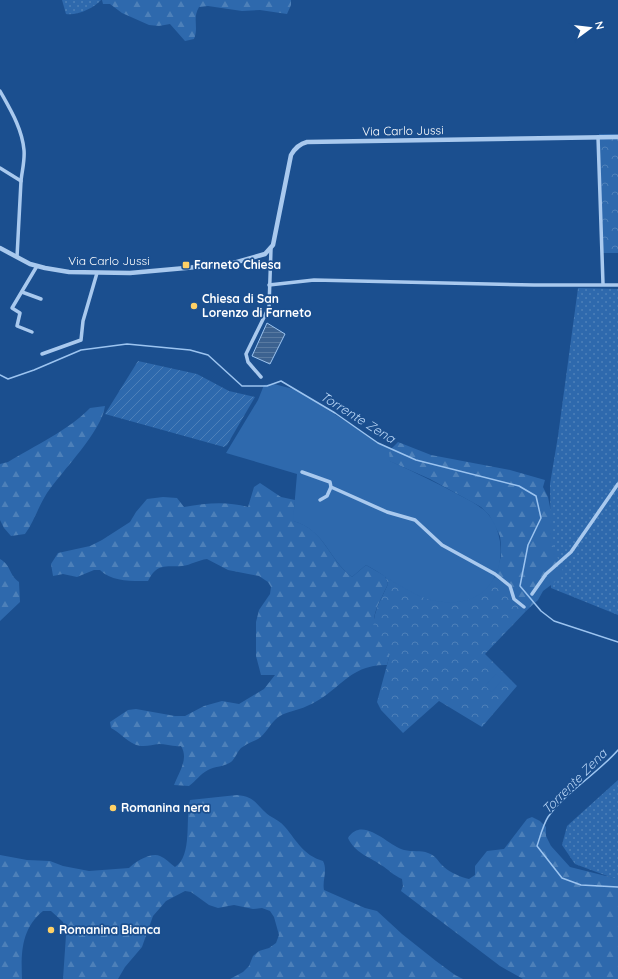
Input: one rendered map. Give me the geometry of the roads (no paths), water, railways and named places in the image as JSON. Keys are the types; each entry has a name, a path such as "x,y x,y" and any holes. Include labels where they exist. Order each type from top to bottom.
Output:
{"street":[{"path":"0,91 16,122 24,151 17,257"},
{"path":"598,137 603,284"},
{"name":"Via Carlo Jussi","path":"261,376 248,362 246,354 269,308 268,285 270,249 278,226 291,155 295,148 307,142 618,137"},
{"path":"0,168 21,181"},
{"name":"Via Carlo Jussi","path":"0,248 37,266 69,272 97,273 130,273 230,264 255,258 265,254 270,249"},
{"path":"32,332 17,326 20,313 12,308 37,266"},
{"path":"42,354 81,340 83,321 97,273"},
{"path":"268,285 314,280 534,285 618,285"},
{"path":"22,292 41,299"},
{"path":"302,472 330,482 331,487 327,496 320,500"},
{"path":"532,594 546,574 571,552 618,484"},
{"path":"331,487 387,512 415,520 442,544 495,574 510,586 514,600 524,607"}],"waterway":[{"name":"Torrente Zena","path":"0,375 8,379 34,370 81,350 127,344 190,350 208,355 242,386 267,386 281,381 335,413 378,443 416,460 519,486 536,496 541,518 528,545 520,586 541,611 554,621 618,642"},
{"name":"Torrente Zena","path":"618,750 610,759 564,799 548,817 537,846 562,878 581,885 618,887"}],"place":[{"name":"Farneto Chiesa","path":"186,265"},
{"name":"Chiesa di San Lorenzo di Farneto","path":"194,306"},
{"name":"Romanina nera","path":"113,808"},
{"name":"Romanina Bianca","path":"51,930"}]}
